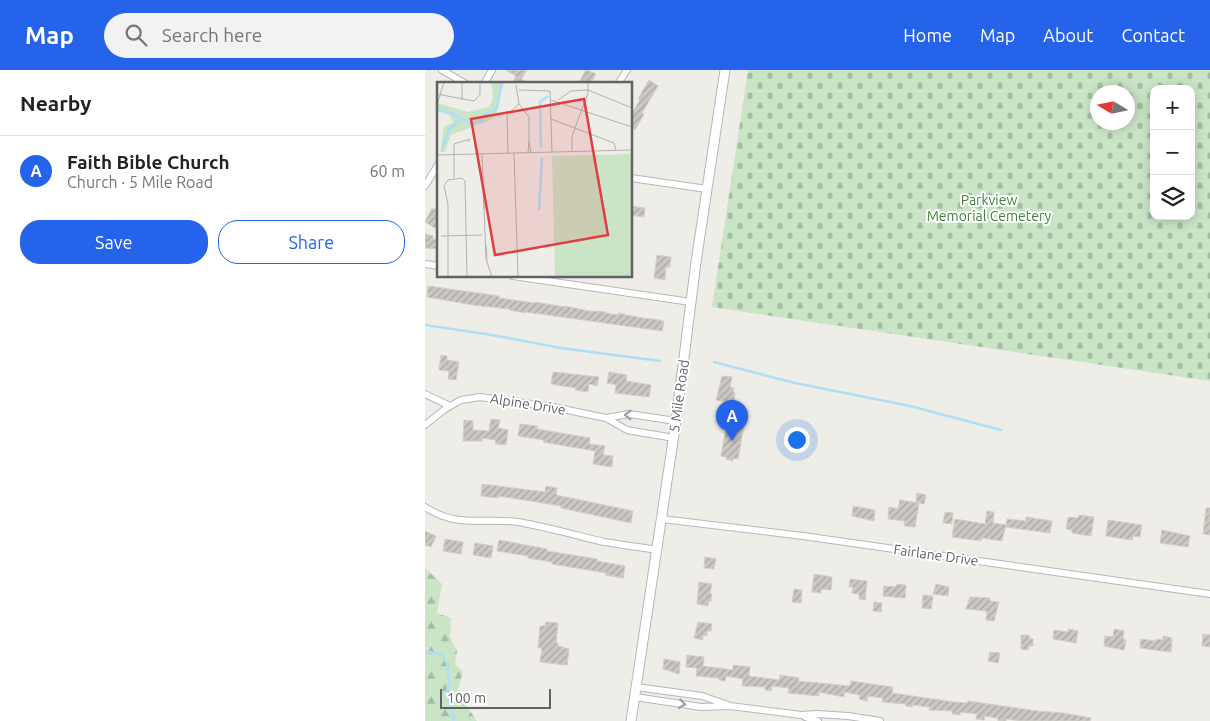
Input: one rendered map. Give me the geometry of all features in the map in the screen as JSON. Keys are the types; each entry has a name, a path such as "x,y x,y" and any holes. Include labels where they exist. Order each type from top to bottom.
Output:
{"main road":[{"name":"5 Mile Road","path":"631,721 676,421 691,302 725,70"}],"street":[{"path":"442,70 463,82"},
{"path":"485,82 492,70"},
{"path":"619,82 627,70"},
{"path":"425,186 437,166"},
{"path":"425,174 433,172"},
{"path":"633,178 707,189"},
{"path":"527,278 691,302"},
{"path":"425,394 450,406"},
{"name":"Alpine Drive","path":"425,425 450,406 467,398 486,397 553,407 606,418 627,430 673,438"},
{"name":"Alpine Drive","path":"606,418 629,414 676,421"},
{"path":"425,507 451,519 467,522 518,522 607,542 657,550"},
{"name":"Fairlane Drive","path":"661,519 803,536 1210,594"},
{"path":"636,687 702,696 730,706"},
{"path":"635,697 701,707 730,706 801,715 848,716 879,721"},
{"path":"801,715 818,721"}],"green space":[{"name":"Parkview Memorial Cemetery","path":"748,70 1210,70 1210,381 712,307"},
{"path":"425,568 442,584 437,613 451,618 450,637 457,651 455,664 463,672 457,692 477,721 425,721"}],"building":[{"path":"506,70 527,70 521,79 526,82 513,82 516,76"},
{"path":"586,70 596,74 591,82 579,82"},
{"path":"649,80 658,86 642,113 644,114 635,130 633,128 633,112 640,100 638,99"},
{"path":"437,206 437,225 435,228 425,222 432,208 435,210"},
{"path":"633,206 645,208 644,217 633,215"},
{"path":"425,234 433,236 433,239 437,240 437,249 425,248"},
{"path":"657,255 671,257 670,267 666,267 665,280 654,278"},
{"path":"428,286 664,321 662,331 526,313 427,297"},
{"path":"441,355 447,356 447,360 459,362 456,380 448,379 449,371 439,370"},
{"path":"553,372 599,377 597,386 589,384 588,392 551,384"},
{"path":"609,372 627,375 626,381 651,385 649,397 615,393 616,385 607,383"},
{"path":"722,376 732,377 730,387 734,388 734,403 716,400"},
{"path":"491,419 500,420 498,428 508,430 506,445 495,444 496,440 482,438 482,441 463,441 464,420 473,421 473,430 489,431"},
{"path":"727,422 744,425 738,459 733,458 733,461 721,456"},
{"path":"520,424 537,426 537,429 590,438 589,444 605,446 603,455 613,456 612,467 593,464 595,451 518,436"},
{"path":"482,484 545,492 546,486 557,488 556,495 633,511 631,523 561,508 561,506 499,496 498,498 481,496"},
{"path":"917,493 926,495 924,504 916,502"},
{"path":"900,500 919,503 915,527 904,526 905,521 888,519 889,507 898,509"},
{"path":"853,506 875,510 874,521 852,516"},
{"path":"1206,508 1210,508 1210,535 1203,534"},
{"path":"987,511 994,512 993,523 1006,525 1002,541 982,538 981,541 952,537 955,519 985,524"},
{"path":"945,512 953,513 952,524 943,523"},
{"path":"1079,515 1094,517 1091,536 1072,533 1072,530 1066,529 1068,517 1078,518"},
{"path":"1026,517 1052,521 1050,533 1006,527 1007,519 1026,521"},
{"path":"1108,520 1142,525 1140,537 1133,536 1132,540 1106,536"},
{"path":"1162,530 1190,536 1188,547 1160,543"},
{"path":"425,531 436,536 431,547 425,545"},
{"path":"445,539 463,542 461,554 443,551"},
{"path":"499,540 625,566 623,578 605,575 606,573 552,564 552,562 528,558 528,556 497,551"},
{"path":"475,543 493,546 491,558 473,555"},
{"path":"705,557 716,559 714,569 704,568"},
{"path":"814,574 832,577 831,590 821,589 821,593 812,592"},
{"path":"850,579 867,581 865,600 859,599 859,594 852,593 853,587 849,587"},
{"path":"699,582 712,584 711,601 709,601 708,606 697,604"},
{"path":"897,584 906,585 905,598 883,596 884,586 896,587"},
{"path":"936,584 949,587 948,596 933,594"},
{"path":"794,589 802,590 801,603 792,602"},
{"path":"923,595 933,596 931,609 922,608"},
{"path":"970,597 990,598 990,601 999,602 994,621 986,620 987,611 966,609"},
{"path":"874,602 882,603 881,612 873,611"},
{"path":"546,622 558,623 556,643 558,643 558,646 569,649 567,665 540,662 542,648 538,648 540,626 545,626"},
{"path":"698,622 712,624 711,631 707,631 707,636 703,635 703,640 694,638"},
{"path":"1068,629 1078,631 1076,643 1053,639 1054,630 1068,632"},
{"path":"1114,629 1124,631 1123,639 1126,640 1124,650 1104,646 1105,636 1113,637"},
{"path":"1203,634 1210,635 1210,647 1202,646"},
{"path":"1021,635 1029,635 1029,638 1033,639 1033,646 1029,646 1028,650 1021,649"},
{"path":"1163,636 1172,638 1171,652 1140,648 1141,639 1156,641 1156,639 1163,640"},
{"path":"990,652 1000,653 998,663 988,661"},
{"path":"687,655 704,657 703,666 733,670 733,665 750,667 749,676 779,680 780,675 799,678 798,681 850,686 851,681 893,687 892,693 954,702 967,703 968,701 1091,718 1090,721 1021,721 1006,719 1006,721 998,721 998,718 985,716 984,720 976,719 977,714 960,712 960,715 952,714 953,711 929,710 930,707 913,705 912,707 906,706 906,704 882,702 883,698 868,696 867,701 859,699 860,695 844,692 844,697 819,692 819,696 788,693 789,688 772,686 771,691 765,690 765,687 742,686 743,679 726,676 725,681 719,680 719,678 696,676 697,668 686,667"},
{"path":"664,659 680,662 679,674 663,669"}],"waterway":[{"path":"425,325 561,348 660,361"},
{"path":"714,362 795,383 910,406 1001,430"},
{"path":"425,651 442,655 447,664 449,681 447,693 454,721"}],"place":[{"name":"Faith Bible Church","path":"732,441"}]}
